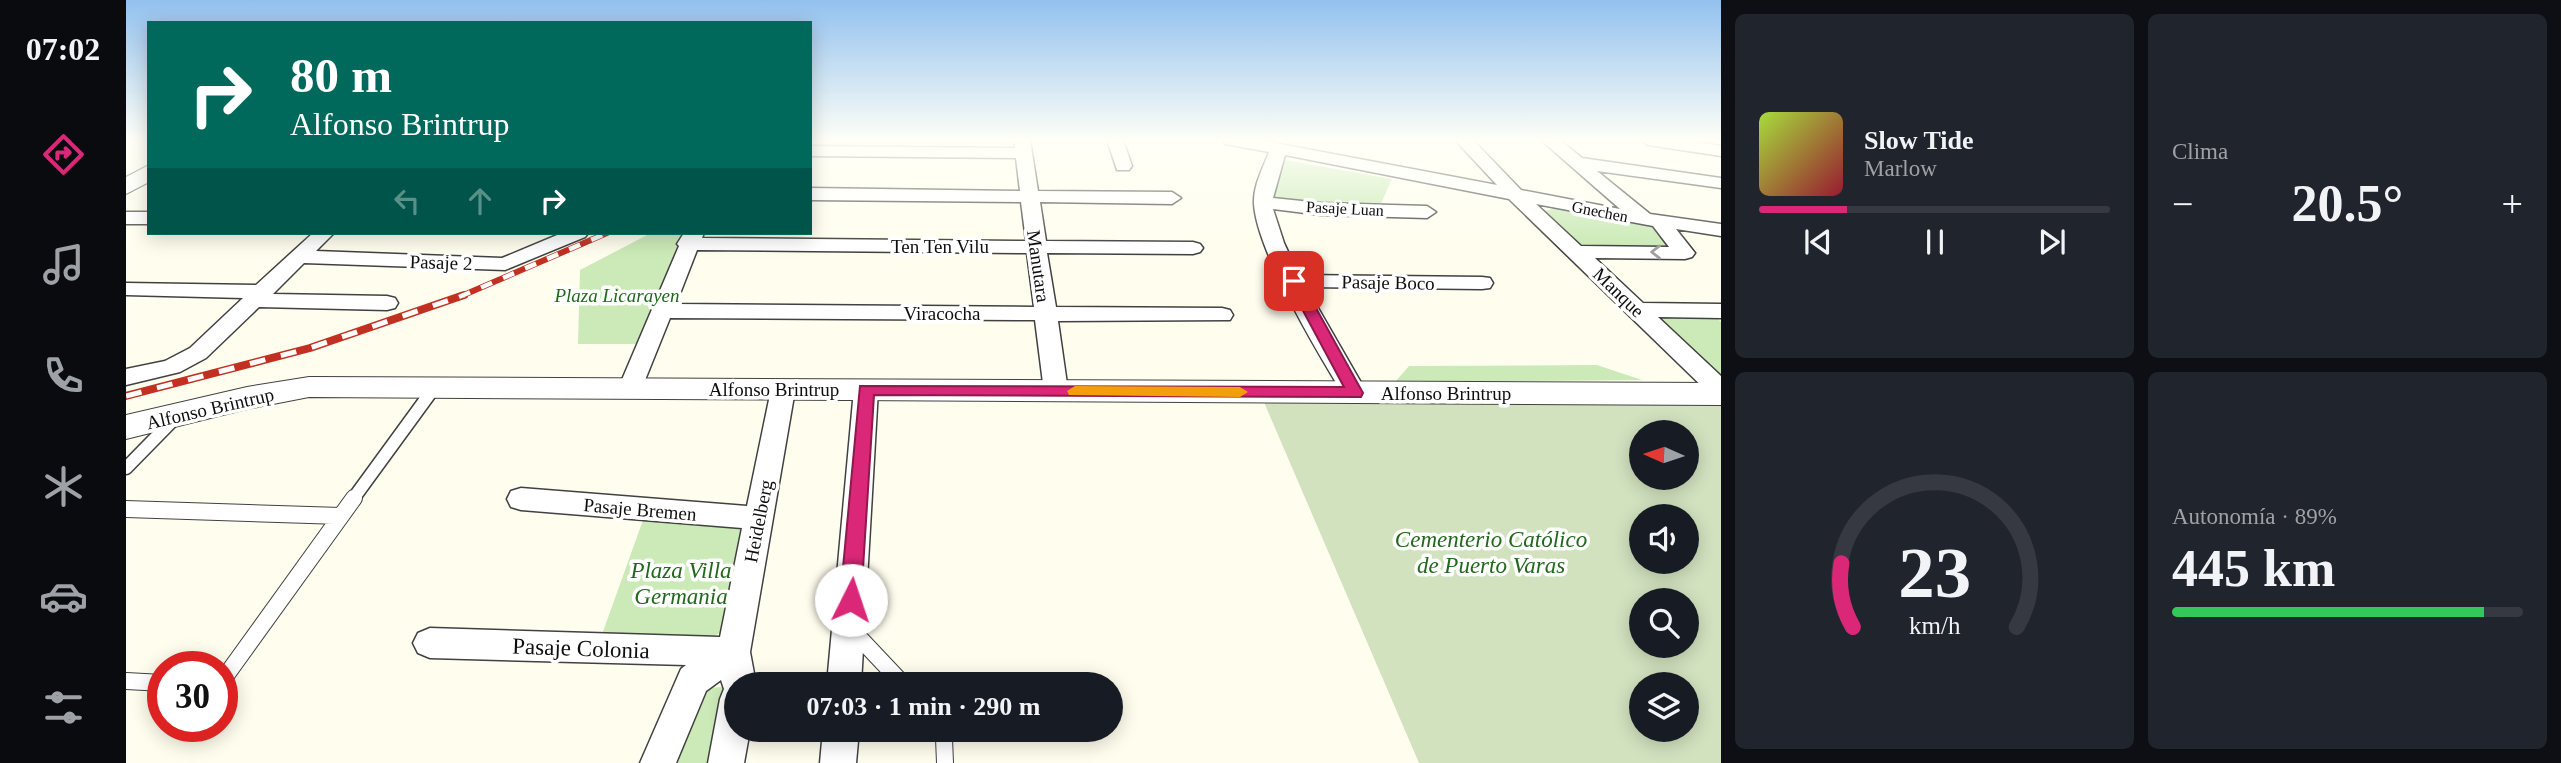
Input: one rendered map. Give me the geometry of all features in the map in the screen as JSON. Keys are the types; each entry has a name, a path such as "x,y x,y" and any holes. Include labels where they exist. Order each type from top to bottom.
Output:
{"street":[{"path":"126,187 143,176"},
{"name":"Manutara","path":"1027,176 1056,391"},
{"path":"1271,176 1263,202 1273,242 1355,393"},
{"name":"Gnechen","path":"1431,176 1516,195 1721,230"},
{"name":"Manque","path":"1497,176 1721,392"},
{"path":"1577,252 1685,253 1652,220 1594,176"},
{"path":"1668,176 1721,183"},
{"path":"812,194 1172,198"},
{"name":"Pasaje Luan","path":"1263,202 1321,209 1427,212"},
{"path":"126,218 147,218"},
{"path":"126,377 172,367 198,353 322,235"},
{"name":"Pasaje 2","path":"298,257 505,264 573,235"},
{"path":"630,389 690,239"},
{"name":"Ten Ten Vilu","path":"690,239 1193,248"},
{"name":"Pasaje Boco","path":"1294,281 1482,283"},
{"path":"126,289 387,303"},
{"path":"1638,310 1721,311"},
{"name":"Viracocha","path":"662,311 1222,315"},
{"name":"Alfonso Brintrup","path":"126,427 309,387 1355,393 1721,392"},
{"name":"Heidelberg","path":"736,668 758,518 783,390"},
{"path":"845,672 866,390"},
{"name":"Pasaje Bremen","path":"521,499 758,518"},
{"name":"Pasaje Colonia","path":"430,643 736,668"},
{"path":"658,763 693,680 736,668"},
{"path":"726,763 730,742"},
{"path":"838,763 840,742"}],"lane":[{"path":"238,659 434,388"},
{"path":"126,468 179,414"},
{"path":"126,509 341,516"},
{"path":"849,626 892,672"},
{"path":"126,681 147,682"},
{"path":"944,742 945,763"}],"green space":[{"path":"1277,176 1373,176 1392,179 1379,208 1274,200 1272,195"},
{"path":"1556,208 1656,225 1677,250 1583,248 1545,211"},
{"name":"Plaza Licarayen","path":"647,235 686,235 638,344 578,344 580,270"},
{"path":"1656,317 1717,318 1721,322 1721,380"},
{"path":"1597,365 1642,380 1395,382 1409,366"},
{"name":"Cementerio Católico de Puerto Varas","path":"1263,400 1721,404 1721,763 1419,763"},
{"name":"Plaza Villa Germania","path":"643,520 736,523 750,530 730,628 706,640 600,640"},
{"path":"724,687 718,763 666,763 699,688"}],"railway":[{"path":"462,296 602,235"},
{"path":"126,396 310,348 462,296"}],"slow traffic":[{"path":"1075,391 1240,392"}],"route":[{"path":"851,600 866,390 1355,393 1294,281"}]}
